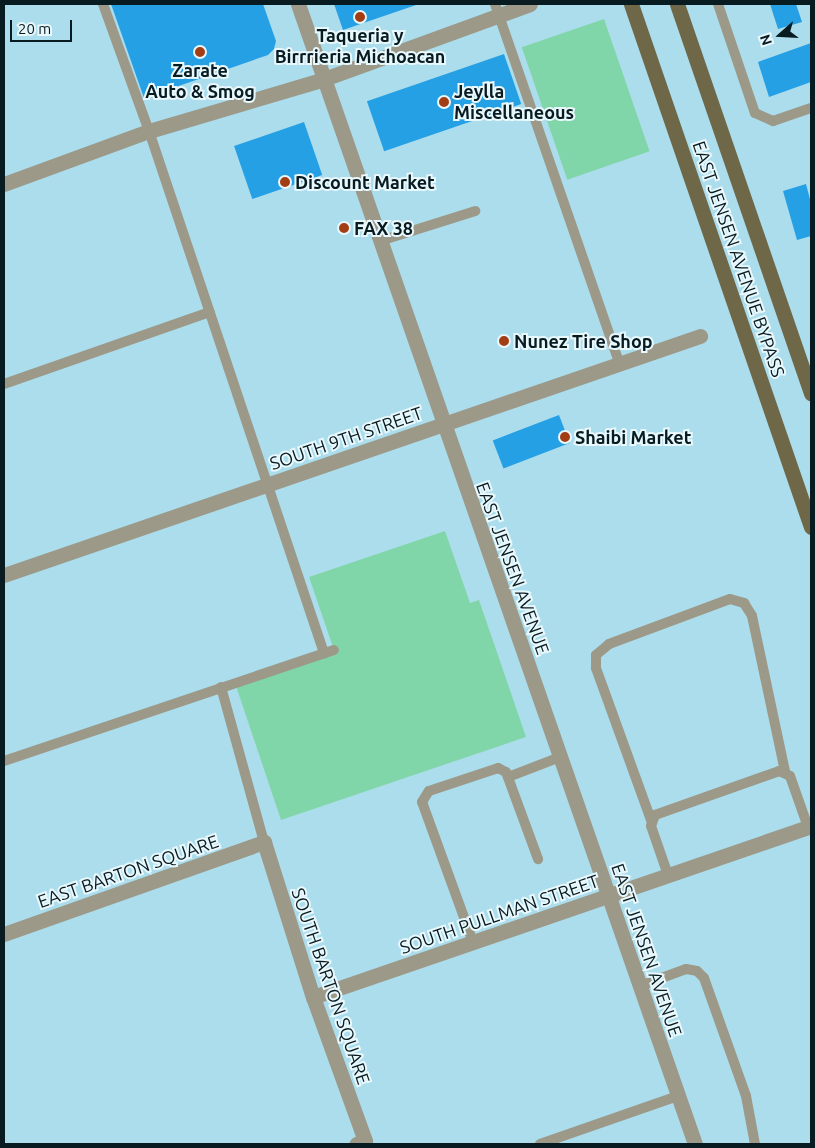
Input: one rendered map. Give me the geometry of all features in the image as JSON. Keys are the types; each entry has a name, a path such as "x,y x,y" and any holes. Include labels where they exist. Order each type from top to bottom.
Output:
{"main road":[{"name":"EAST JENSEN AVENUE BYPASS","path":"631,4 811,527"},
{"name":"EAST JENSEN AVENUE BYPASS","path":"677,4 811,394"}],"street":[{"name":"EAST JENSEN AVENUE","path":"298,4 442,425 695,1144"},
{"path":"4,184 149,132 324,79 497,9 530,4"},
{"name":"SOUTH 9TH STREET","path":"4,575 700,336"},
{"name":"SOUTH PULLMAN STREET","path":"313,997 810,827"},
{"name":"EAST BARTON SQUARE","path":"4,934 264,842"},
{"name":"SOUTH BARTON SQUARE","path":"264,842 360,1143"}],"lane":[{"path":"4,761 329,652 267,485 149,132 103,4"},
{"path":"718,4 755,113 773,121 811,108"},
{"path":"497,9 620,364"},
{"path":"380,241 475,211"},
{"path":"4,384 210,312"},
{"path":"668,875 651,820 596,668 596,655 609,644 730,599 744,603 752,616 785,771 790,776 810,827"},
{"path":"221,687 264,842"},
{"path":"508,776 560,756"},
{"path":"473,942 422,802 429,791 498,768 506,772 538,859"},
{"path":"651,820 655,814 785,771"},
{"path":"640,986 686,969 697,971 704,978 746,1096 755,1144"},
{"path":"540,1144 678,1096"}],"green space":[{"path":"604,19 650,151 567,180 522,47"},
{"path":"445,531 470,603 479,600 526,737 281,820 235,683 334,650 309,577"}],"building":[{"name":"Zarate Auto & Smog","path":"111,4 263,4 276,41 274,49 268,55 144,98"},
{"name":"Taqueria y Birrrieria Michoacan","path":"334,4 419,4 343,30"},
{"path":"770,4 796,4 802,22 778,29"},
{"path":"811,43 811,82 769,97 758,62"},
{"name":"Jeylla Miscellaneous","path":"504,54 521,104 384,151 367,101"},
{"path":"304,122 322,175 252,199 234,146"},
{"path":"806,184 811,203 811,236 797,240 783,191"},
{"path":"559,415 570,443 503,468 493,440"}],"place":[{"name":"Taqueria y Birrrieria Michoacan","path":"360,17"},
{"name":"Zarate Auto & Smog","path":"200,52"},
{"name":"Jeylla Miscellaneous","path":"444,102"},
{"name":"Discount Market","path":"285,182"},
{"name":"FAX 38","path":"344,228"},
{"name":"Nunez Tire Shop","path":"504,341"},
{"name":"Shaibi Market","path":"565,437"}]}
